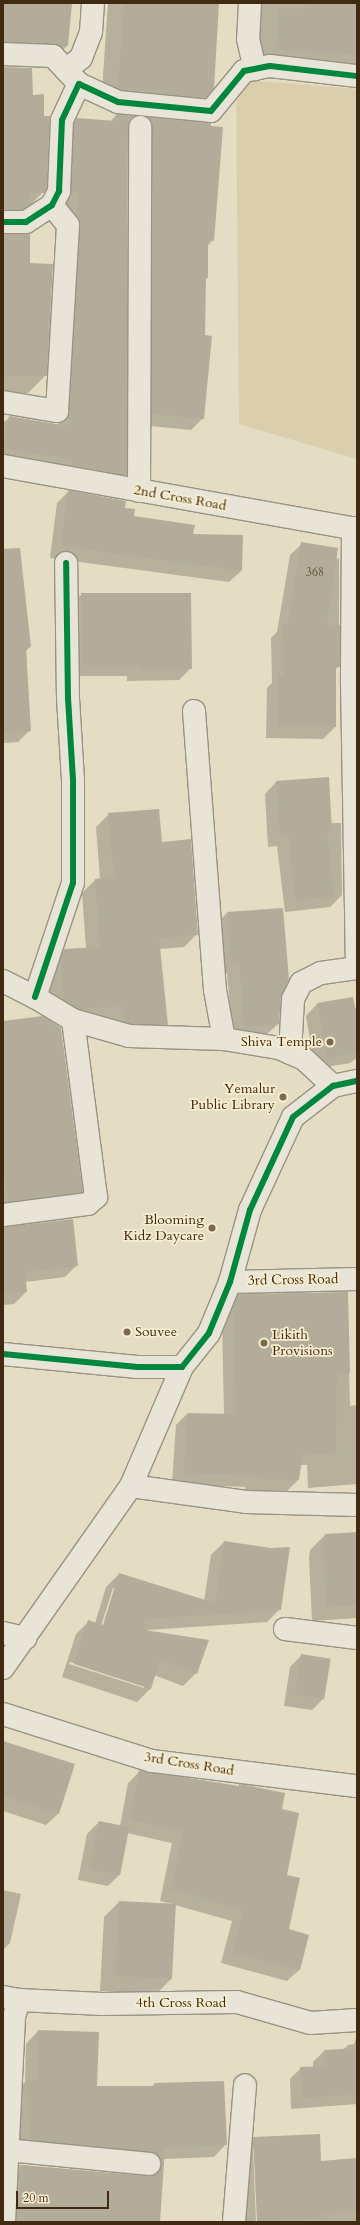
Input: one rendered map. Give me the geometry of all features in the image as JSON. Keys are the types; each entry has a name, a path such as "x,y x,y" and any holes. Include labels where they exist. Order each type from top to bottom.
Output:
{"street":[{"path":"3,222 26,222 52,205 59,191 62,120 73,77 92,32 94,3"},
{"path":"250,3 248,39 255,68"},
{"path":"3,54 54,56 73,77 118,102 211,111 244,70 270,66 357,76"},
{"path":"139,491 140,127"},
{"path":"3,402 57,411 68,225 52,205"},
{"name":"2nd Cross Road","path":"3,466 355,529"},
{"path":"355,529 354,682 357,964"},
{"path":"35,997 73,882 73,780 68,698 66,562"},
{"path":"194,711 215,990 224,1039"},
{"path":"290,1053 294,1000 301,983 320,973 357,968"},
{"path":"3,981 35,997 74,1020 129,1036 224,1039 279,1048 304,1059 333,1086"},
{"path":"3,1215 88,1204 96,1196 74,1020"},
{"path":"3,1668 131,1486 182,1367 209,1333 230,1282 250,1210 293,1117 333,1086 357,1081"},
{"name":"3rd Cross Road","path":"230,1282 357,1279"},
{"path":"3,1354 137,1367 182,1367"},
{"path":"131,1486 246,1502 357,1505"},
{"path":"285,1629 357,1638"},
{"path":"3,1633 25,1638"},
{"name":"3rd Cross Road","path":"3,1714 152,1761 357,1786"},
{"path":"4,2222 14,2017 11,1998"},
{"name":"4th Cross Road","path":"11,1998 102,2004 237,2002 310,2023 357,2020"},
{"path":"234,2222 245,2085"},
{"path":"7,2150 149,2164"}],"shaded area":[{"path":"236,79 357,89 357,459 239,424"}],"building":[{"path":"3,3 72,3 68,46 3,42"},
{"path":"124,3 219,3 214,88 206,98 118,88"},
{"path":"305,3 357,3 357,49 355,49 355,54 276,50 279,8 304,9"},
{"path":"3,67 32,68 33,95 44,94 44,116 50,116 47,188 44,193 30,193 30,205 22,210 3,210"},
{"path":"116,114 134,116 129,120 128,127 127,475 71,465 72,460 3,448 9,416 68,426 80,226 77,217 78,192 71,193 74,123 77,118 116,121"},
{"path":"148,117 211,123 211,126 223,127 214,241 208,240 205,335 212,336 204,419 152,414 152,127"},
{"path":"30,233 30,263 53,264 47,376 3,376 3,234"},
{"path":"68,490 126,501 125,508 135,509 134,516 195,525 193,534 243,535 242,571 61,546"},
{"path":"301,542 338,548 327,625 340,625 340,667 336,667 336,727 278,727 278,675 284,675 283,625 288,625"},
{"path":"20,548 31,647 26,648 31,731 3,733 3,549"},
{"path":"81,593 191,593 192,669 138,669 138,665 82,665"},
{"path":"329,777 332,832 327,832 334,896 296,901 288,835 280,836 276,781"},
{"path":"159,809 162,842 191,839 198,935 159,938 168,1025 131,1024 124,1022 123,1006 81,1009 64,1000 61,959 64,949 100,947 95,879 114,877 108,813"},
{"path":"283,908 289,979 281,998 279,1024 244,1027 239,962 231,963 227,912"},
{"path":"353,997 357,1019 357,1053 327,1058 317,1003"},
{"path":"43,1016 61,1028 83,1192 8,1202 3,1155 3,1021"},
{"path":"73,1219 78,1266 25,1272 27,1292 3,1294 3,1227"},
{"path":"348,1292 350,1373 337,1373 336,1455 303,1453 299,1480 257,1479 257,1475 184,1473 187,1413 236,1414 233,1308 238,1294"},
{"path":"357,1532 357,1605 326,1607 323,1542 325,1541 325,1534"},
{"path":"224,1541 271,1548 290,1547 281,1610 145,1619 145,1630 209,1640 197,1674 160,1660 151,1689 74,1664 88,1620 103,1625 119,1573 215,1603"},
{"path":"301,1654 331,1659 324,1699 295,1694"},
{"path":"3,1741 75,1764 59,1814 3,1796"},
{"path":"139,1770 239,1786 239,1784 246,1785 285,1793 282,1809 299,1813 287,1875 300,1878 289,1929 309,1935 300,1970 232,1952 243,1910 171,1889 183,1831 130,1820"},
{"path":"99,1821 129,1827 120,1875 90,1869"},
{"path":"119,1901 176,1904 172,1979 115,1976"},
{"path":"38,2030 99,2032 97,2086 154,2086 154,2083 224,2081 227,2145 165,2148 160,2222 17,2222 21,2165 148,2176 154,2175 161,2166 160,2159 150,2152 30,2140 27,2081 37,2080"},
{"path":"357,2048 357,2094 302,2098 300,2067 325,2066 324,2050"},
{"path":"320,2134 321,2161 357,2158 357,2210 323,2214 323,2218 257,2221 253,2137"}],"cycle path":[{"path":"3,222 26,222 52,205 59,191 62,120 79,84 118,102 211,111 244,71 270,66 357,76"},
{"path":"35,997 73,883 73,780 68,698 66,563"},
{"path":"3,1354 137,1367 182,1367 209,1333 230,1282 250,1210 293,1117 333,1086 357,1081"}],"place":[{"name":"Shiva Temple","path":"330,1042"},
{"name":"Yemalur Public Library","path":"283,1097"},
{"name":"Blooming Kidz Daycare","path":"212,1228"},
{"name":"Souvee","path":"127,1332"},
{"name":"Likith Provisions","path":"264,1343"}]}
